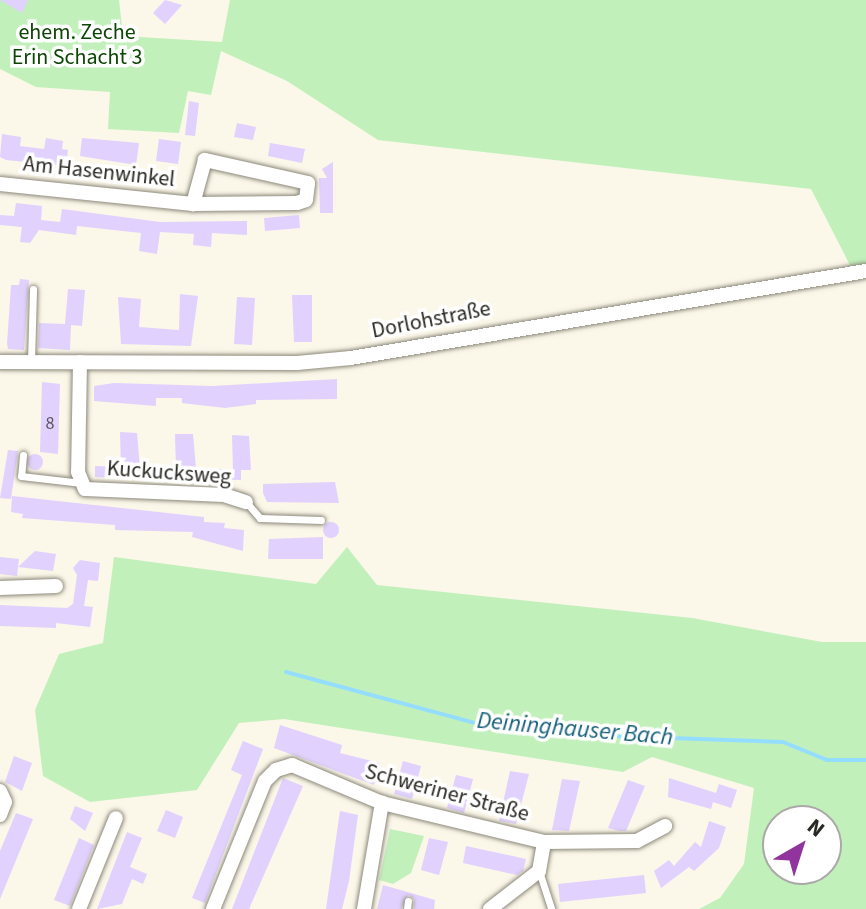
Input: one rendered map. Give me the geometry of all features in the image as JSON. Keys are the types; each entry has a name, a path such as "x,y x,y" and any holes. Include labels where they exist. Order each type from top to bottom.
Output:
{"street":[{"name":"Am Hasenwinkel","path":"0,184 193,204 297,203 306,200 308,183 205,160 193,204"},
{"name":"Dorlohstraße","path":"0,362 297,363 351,358 866,271"},
{"name":"Kuckucksweg","path":"80,362 78,472 85,489 224,495 246,502"},
{"path":"0,588 56,586"},
{"name":"Schweriner Straße","path":"213,909 265,781 276,770 292,765 382,803 544,842 637,841 665,826"},
{"path":"0,791 5,802 0,815"},
{"path":"364,909 382,803"},
{"path":"79,909 116,818"},
{"path":"490,909 539,871 544,842"}],"lane":[{"path":"31,362 33,289"},
{"path":"23,455 21,476 82,483"},
{"name":"Kuckucksweg","path":"246,502 260,518 321,520"},
{"path":"539,871 551,909"}],"green space":[{"name":"ehem. Zeche Erin Schacht 3","path":"0,0 119,0 123,36 222,42 230,0 866,0 866,271 854,273 811,189 378,140 287,81 221,51 211,95 188,91 179,133 108,129 110,92 36,87 0,69"},
{"path":"347,547 377,585 692,618 822,642 866,642 866,909 699,909 720,898 744,864 754,788 652,757 623,772 284,719 239,723 197,790 90,802 43,776 35,710 59,654 103,643 114,557 316,584"},
{"path":"390,829 424,836 411,873 393,884 379,880"}],"building":[{"path":"0,0 28,0 22,13"},
{"path":"165,0 182,5 165,24 153,13"},
{"path":"189,101 199,103 195,136 185,135"},
{"path":"237,123 256,127 253,140 234,137"},
{"path":"2,134 21,137 20,146 44,149 46,138 63,141 62,149 68,150 66,166 0,157"},
{"path":"82,138 139,143 136,165 80,156"},
{"path":"159,139 181,142 178,164 156,161"},
{"path":"270,143 305,149 302,163 268,156"},
{"path":"333,162 333,213 320,213 319,178 327,178 322,169"},
{"path":"16,203 42,206 41,220 60,222 62,209 160,222 247,221 247,235 212,233 211,247 193,245 194,234 160,232 157,254 139,251 141,233 77,226 76,235 39,230 30,243 20,242 22,227 0,225 0,215 14,216"},
{"path":"299,215 300,228 265,231 264,218"},
{"path":"20,279 29,280 24,350 8,349 7,344 11,285 19,285"},
{"path":"68,289 85,290 82,326 71,325 70,350 38,348 39,323 65,324"},
{"path":"180,294 198,296 191,346 121,344 118,297 141,299 139,327 179,330"},
{"path":"292,295 312,295 312,342 294,342"},
{"path":"237,297 255,298 252,345 234,344"},
{"path":"337,379 337,399 256,400 256,404 225,408 182,403 182,398 156,398 156,406 94,401 94,386 114,383 213,386"},
{"path":"42,382 60,384 58,454 40,452"},
{"path":"120,432 137,433 140,468 130,467 129,478 95,477 95,466 121,467"},
{"path":"175,434 193,434 196,469 185,469 185,479 151,478 151,468 176,469"},
{"path":"232,435 249,436 251,470 241,470 241,480 206,479 207,469 233,470"},
{"path":"8,450 18,451 11,499 0,498"},
{"path":"32,454 38,454 43,462 41,468 32,470 27,465 27,459"},
{"path":"335,482 339,503 267,502 263,493 263,484"},
{"path":"12,496 204,517 204,522 225,523 224,528 244,530 243,551 192,537 193,532 115,530 115,525 22,518 23,514 11,512"},
{"path":"328,522 334,522 339,530 337,536 328,538 323,533 323,527"},
{"path":"323,537 323,559 268,559 269,539"},
{"path":"35,551 56,554 53,571 18,567"},
{"path":"0,557 19,559 17,576 0,574"},
{"path":"80,560 100,563 98,581 88,580 84,606 93,607 90,627 56,623 56,628 0,626 0,605 67,608 73,604 77,575 73,568"},
{"path":"280,725 342,745 340,753 380,763 374,785 274,748"},
{"path":"243,741 263,749 205,903 192,898 242,775 231,770"},
{"path":"14,756 32,763 22,791 5,782"},
{"path":"403,761 421,766 412,799 394,794"},
{"path":"510,771 529,774 516,824 499,821"},
{"path":"456,775 473,779 464,813 447,808"},
{"path":"283,778 303,786 249,909 232,909"},
{"path":"669,778 716,793 719,784 737,790 731,808 713,802 711,809 668,797"},
{"path":"562,779 580,781 569,831 552,830"},
{"path":"628,780 645,786 626,831 608,828"},
{"path":"75,806 93,813 85,831 70,819"},
{"path":"166,810 183,817 175,838 157,831"},
{"path":"340,811 358,815 349,881 342,909 326,909"},
{"path":"16,813 33,819 0,899 0,851"},
{"path":"709,821 726,827 719,848 694,871 689,867 661,888 654,871 669,860 674,866 695,842 701,847"},
{"path":"127,832 142,838 130,867 147,874 143,884 132,879 122,904 97,909"},
{"path":"79,838 94,845 70,906 54,900"},
{"path":"429,838 448,842 439,875 421,870"},
{"path":"466,846 526,859 523,871 517,875 463,863"},
{"path":"644,875 646,893 560,902 558,884"},
{"path":"383,885 435,900 434,909 414,909 414,899 408,895 401,909 377,909"}],"waterway":[{"name":"Deininghauser Bach","path":"286,672 483,725 611,736 783,742 827,760 866,760"}]}
